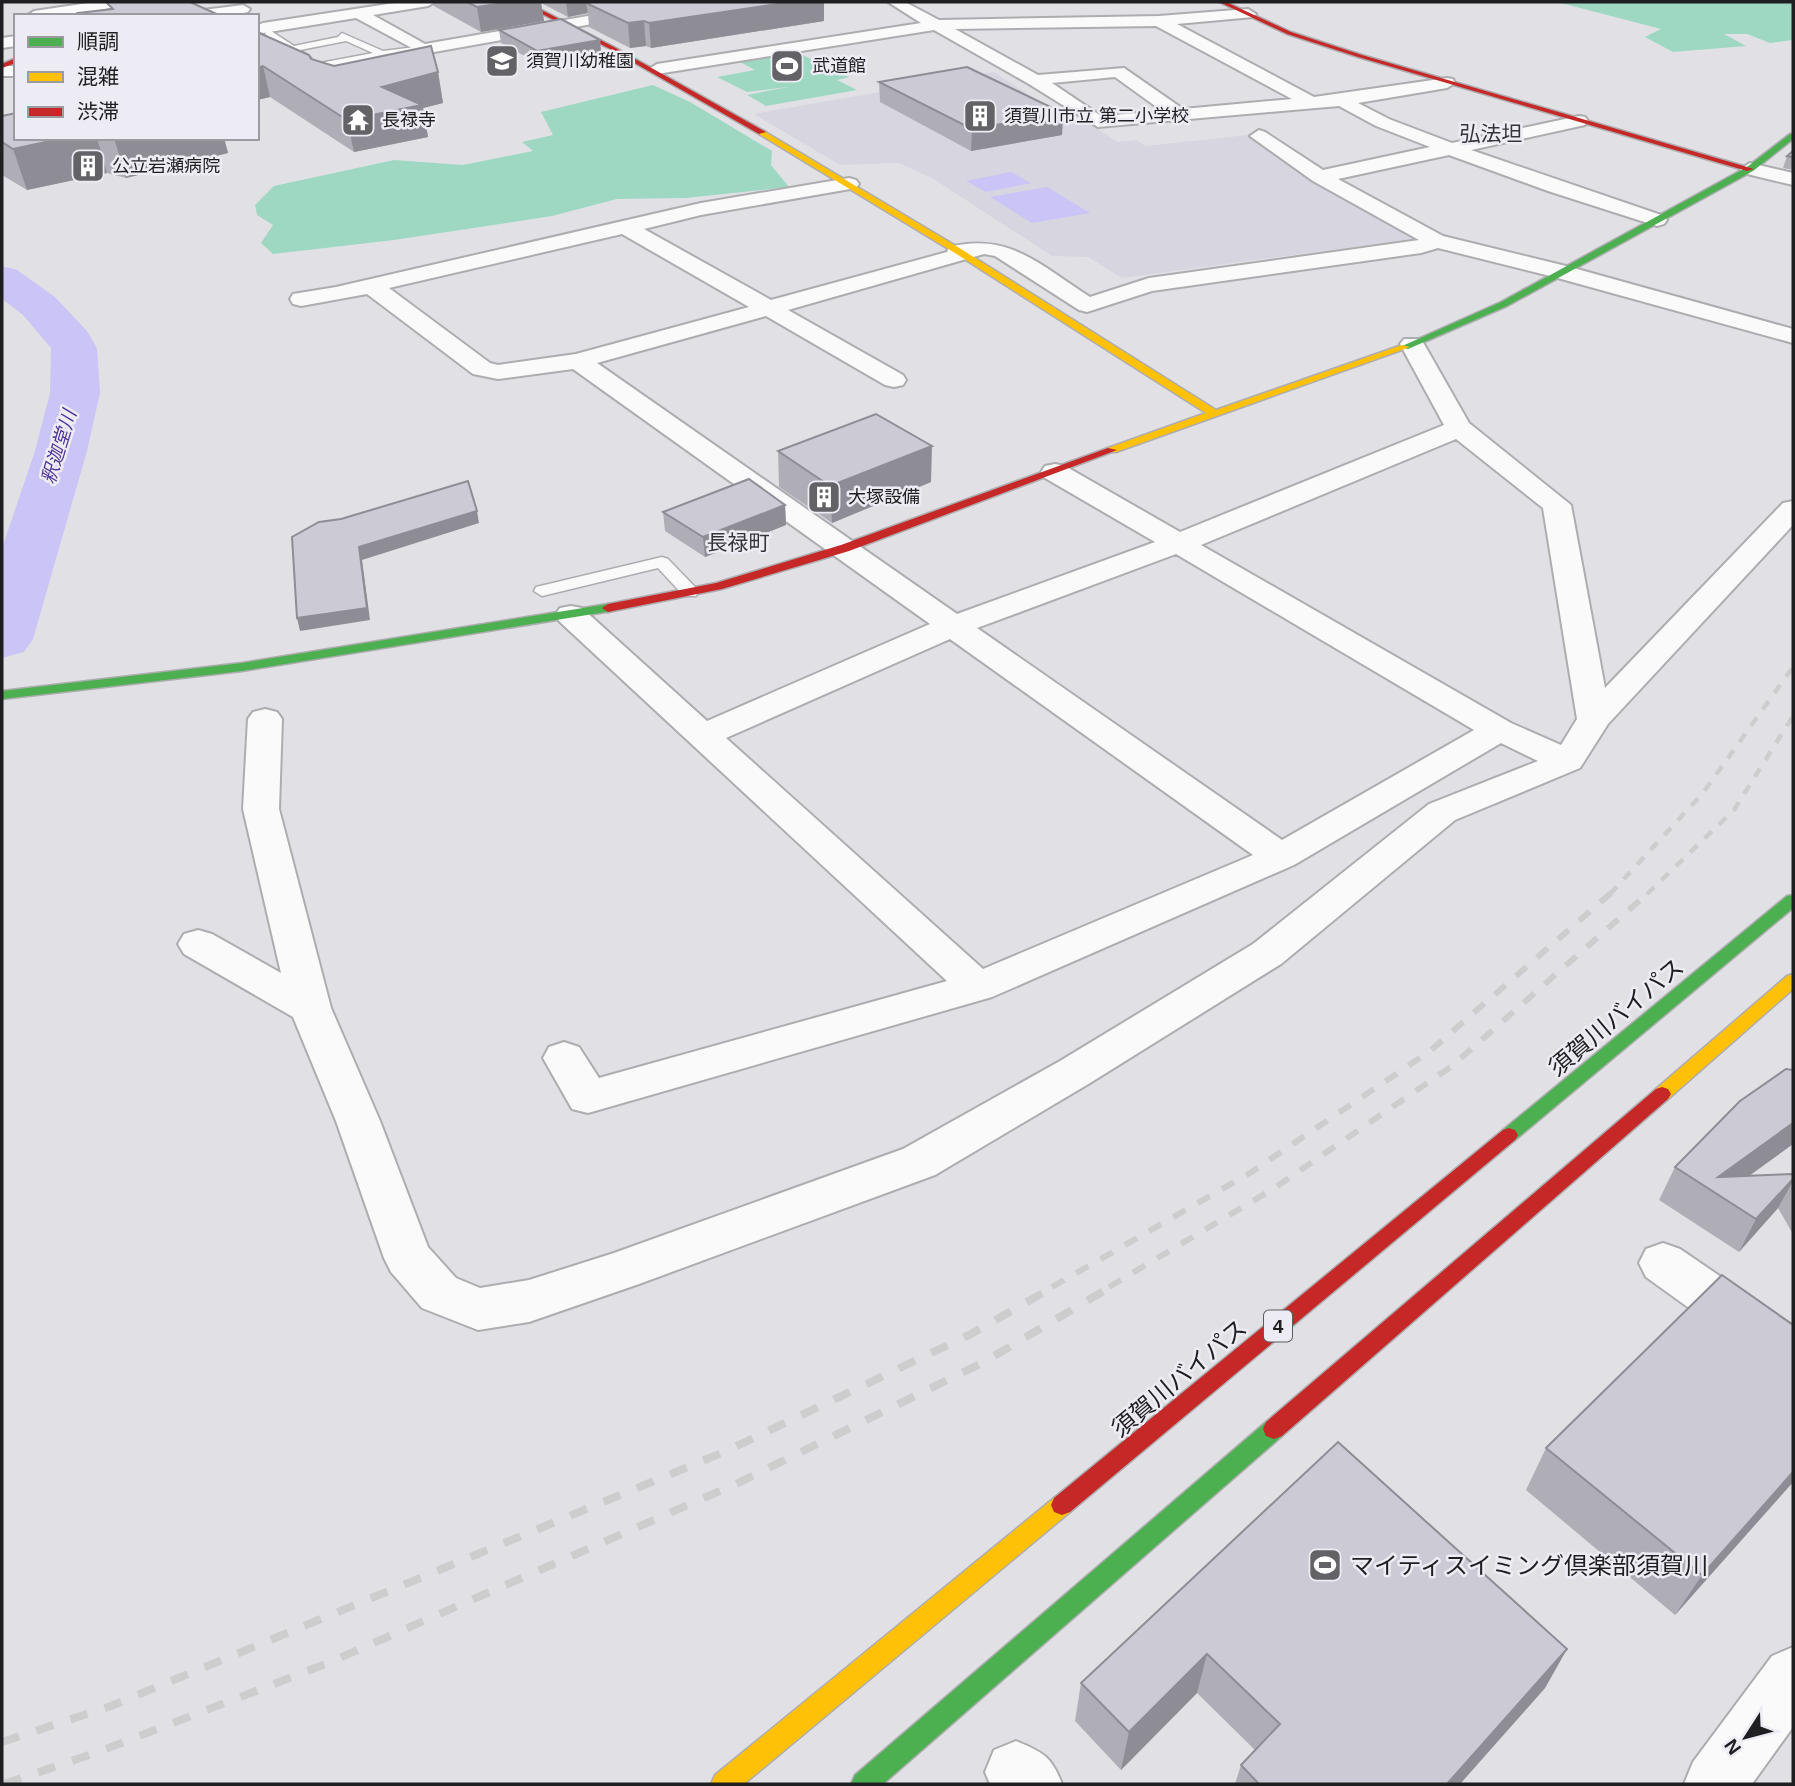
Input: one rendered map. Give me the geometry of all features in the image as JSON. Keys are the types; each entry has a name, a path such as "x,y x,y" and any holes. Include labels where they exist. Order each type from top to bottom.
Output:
{"main road":[{"path":"522,2 657,69 849,184 1213,413"},
{"path":"1222,2 1289,33 1447,83 1750,169"},
{"path":"2,695 242,667 571,615 690,592 845,548 1213,413 1412,344 1504,304 1750,169 1793,136"},
{"name":"須賀川バイパス","path":"724,1784 1793,900"},
{"path":"864,1784 1793,980"}],"street":[{"path":"47,14 122,2"},
{"path":"209,2 246,12"},
{"path":"261,29 428,2"},
{"path":"356,12 423,49 693,2"},
{"path":"895,2 1035,80 1125,140"},
{"path":"220,14 246,12"},
{"path":"657,69 935,25 1159,20 1248,14"},
{"path":"1159,20 1312,103"},
{"path":"841,22 864,35"},
{"path":"1011,66 1122,59"},
{"path":"1035,80 1118,72 1178,114"},
{"path":"1098,122 1342,100 1447,83"},
{"path":"1342,100 1373,118 1556,189 1657,220"},
{"path":"1320,177 1578,121"},
{"path":"1259,136 1320,177 1436,241 1562,272 1793,336"},
{"path":"1750,169 1793,179"},
{"path":"301,299 371,286 701,209 849,184"},
{"path":"626,228 894,380"},
{"path":"371,286 482,369 498,372 578,361 984,248 1001,251 1087,305 1149,285 1422,247 1436,241"},
{"path":"1412,344 1459,428 1557,505 1594,719"},
{"path":"578,361 1281,857"},
{"path":"701,736 953,626 1177,544 1459,428"},
{"path":"1055,472 1499,730 1568,761"},
{"path":"265,719 261,809 310,1008 358,1121 408,1258 439,1293 478,1309 529,1301 622,1270 919,1162 1075,1072 1268,954 1442,812 1568,761 1594,719 1793,509"},
{"path":"571,615 978,987"},
{"path":"564,1058 588,1097 978,987 1281,857 1499,730"},
{"path":"198,944 310,1008"},
{"path":"1664,1263 1793,1354"},
{"path":"1715,1784 1793,1677"}],"lane":[{"path":"261,29 304,57 295,61 304,66 320,66 423,49"},
{"path":"290,49 345,37 400,62 387,64"},
{"path":"320,66 335,75"},
{"path":"542,591 662,562 690,592"}],"shaded area":[{"path":"994,72 1055,112 1093,126 1118,142 1136,140 1146,146 1248,135 1372,216 1434,236 1122,278 1088,257 1052,256 932,178 899,163 840,165 754,114"},
{"path":"1011,172 1031,183 986,192 966,181"},
{"path":"1047,187 1090,213 1032,223 990,197"}],"green space":[{"path":"1557,2 1793,2 1793,40 1770,43 1747,34 1724,34 1746,46 1673,52 1645,37 1661,29"},
{"path":"798,53 849,77 837,80 857,90 766,106 747,95 788,87 747,92 717,77 755,70 740,62"},
{"path":"653,85 690,102 772,151 771,165 789,187 686,198 617,199 552,216 394,240 273,254 261,243 273,225 257,215 255,205 274,186 394,160 463,165 533,151 522,142 553,135 541,112"}],"building":[{"path":"106,2 190,2 217,14 78,13 113,9"},
{"path":"467,2 510,2 477,7"},
{"path":"791,2 649,23 628,23 586,3"},
{"path":"561,19 600,40 537,51 499,30"},
{"path":"259,33 309,55 311,59 334,66 431,46 438,72 382,87 422,105 347,120 263,66 259,67"},
{"path":"967,67 1063,113 972,129 879,82"},
{"path":"14,113 14,140 55,140 13,149 2,142 2,116"},
{"path":"876,414 932,446 830,486 778,451"},
{"path":"749,479 785,505 703,537 663,512"},
{"path":"468,481 477,511 359,547 367,608 297,618 292,537 319,522 341,519"},
{"path":"1786,1069 1793,1070 1793,1123 1718,1177 1793,1174 1793,1179 1756,1219 1675,1167 1740,1101"},
{"path":"1722,1275 1793,1325 1793,1472 1702,1575 1546,1448"},
{"name":"マイティスイミング倶楽部須賀川","path":"1338,1442 1567,1649 1447,1784 1259,1784 1241,1765 1280,1724 1207,1654 1129,1732 1081,1683"}],"waterway":[{"name":"釈迦堂川","path":"2,279 39,306 71,341 74,348 75,393 61,451 2,639"}],"railway":[{"path":"1611,893 1703,793 1793,667"},
{"path":"1647,894 1734,810 1793,716"},
{"path":"1052,1287 1250,1173 1430,1051 1611,893"},
{"path":"1109,1287 1273,1189 1452,1066 1648,893"},
{"path":"2,1742 111,1706 724,1452 971,1334 1055,1286"},
{"path":"4,1784 98,1752 328,1663 738,1483 984,1362 1112,1286"}],"traffic: fast":[{"path":"1405,347 1504,304 1750,169 1793,136"},
{"path":"2,695 242,667 608,608"},
{"path":"1509,1135 1793,900"},
{"path":"864,1784 1274,1429"}],"traffic: slow":[{"path":"762,132 958,251 1213,413"},
{"path":"1112,450 1405,347"},
{"path":"1662,1094 1793,980"},
{"path":"724,1784 1062,1505"}],"traffic: jam":[{"path":"522,2 612,48 762,132"},
{"path":"1222,2 1289,33 1360,56 1750,169"},
{"path":"2,66 14,61"},
{"path":"608,608 718,586 845,548 1112,450"},
{"path":"1274,1429 1662,1094"},
{"path":"1062,1505 1509,1135"}],"place":[{"name":"須賀川幼稚園","path":"502,61"},
{"name":"武道館","path":"787,66"},
{"name":"須賀川市立 第二小学校","path":"980,116"},
{"name":"長禄寺","path":"358,120"},
{"name":"公立岩瀬病院","path":"88,166"},
{"name":"大塚設備","path":"824,497"},
{"name":"マイティスイミング倶楽部須賀川","path":"1325,1565"}],"district":[{"name":"弘法坦","path":"1491,133"},
{"name":"長禄町","path":"738,542"}]}
